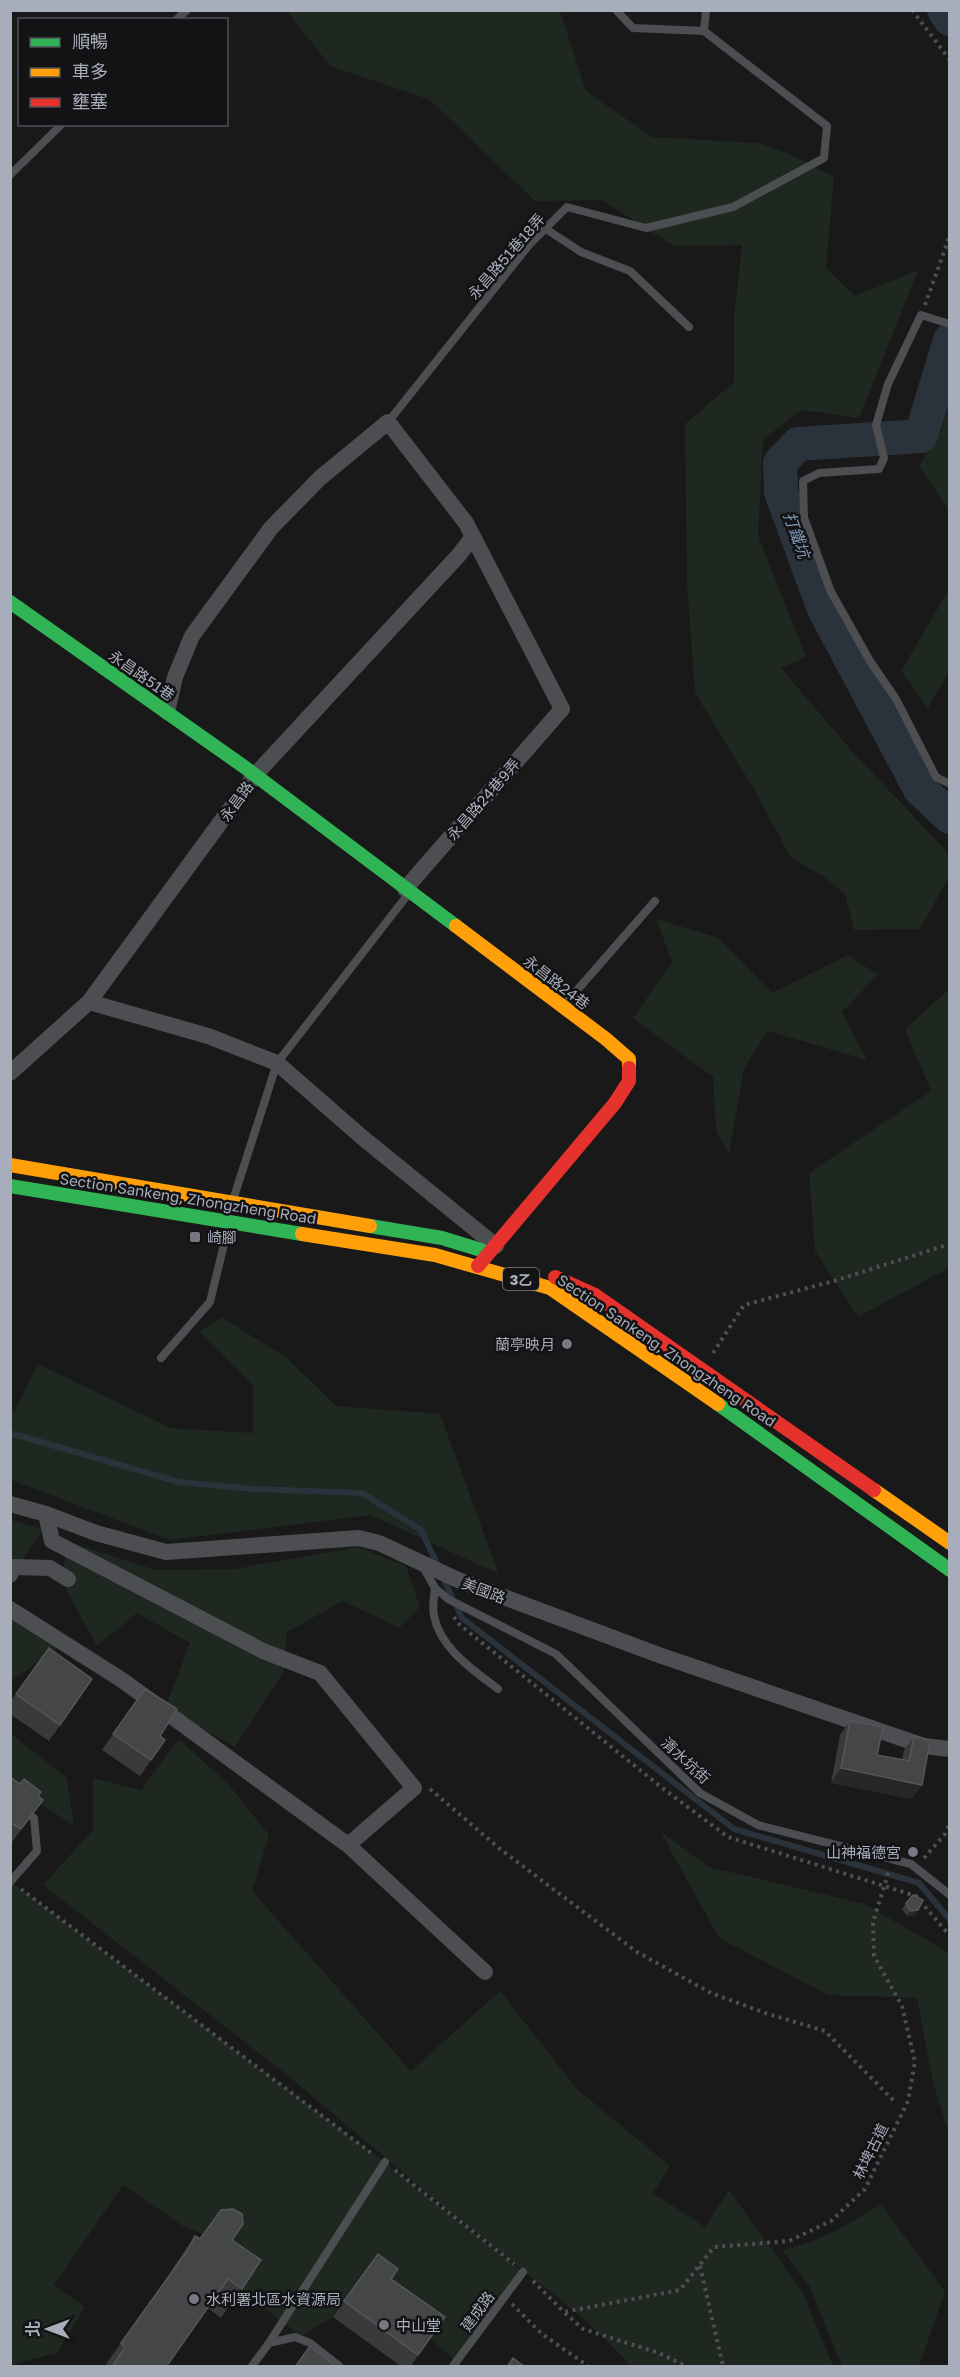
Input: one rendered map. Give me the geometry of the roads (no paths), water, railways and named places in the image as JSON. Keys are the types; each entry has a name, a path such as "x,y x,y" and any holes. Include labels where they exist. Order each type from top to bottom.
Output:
{"main road":[{"name":"永昌路51巷","path":"10,602 255,776"},
{"name":"永昌路24巷","path":"255,776 629,1059 629,1081 615,1103 496,1251 478,1266"},
{"name":"Section Sankeng, Zhongzheng Road","path":"10,1165 442,1238 496,1251"},
{"name":"Section Sankeng, Zhongzheng Road","path":"10,1186 229,1224 435,1255 550,1288 709,1397 950,1570"},
{"name":"Section Sankeng, Zhongzheng Road","path":"542,1271 595,1295 950,1543"}],"street":[{"path":"167,712 175,677 192,636 271,528 320,478 388,422 466,523 473,537"},
{"name":"永昌路24巷9弄","path":"407,891 562,710 473,537"},
{"name":"永昌路","path":"10,1073 89,1002 255,776 473,537"},
{"path":"89,1002 208,1036 277,1063 496,1251"},
{"name":"美國路","path":"10,1504 46,1514 96,1533 166,1552 359,1538 379,1543 458,1580 658,1655 924,1746 950,1749"},
{"path":"46,1514 52,1541 263,1651 320,1673 414,1788 348,1845"},
{"path":"10,1575 14,1567 50,1568 69,1579"},
{"path":"10,1609 123,1680 348,1845 485,1972"}],"lane":[{"path":"616,10 633,28 704,31 706,10"},
{"name":"永昌路51巷18弄","path":"388,422 529,245 567,207 646,228 733,207 824,158 828,126 704,31"},
{"path":"10,175 60,126"},
{"path":"546,229 581,252 630,271 688,327"},
{"path":"950,324 921,315 888,384 876,424 884,458 879,469 819,473 802,481 804,518 830,590 870,660 896,699 936,777 950,784"},
{"path":"161,1358 210,1302 229,1224 232,1201 277,1063 407,891"},
{"path":"563,1007 655,900"},
{"path":"426,1566 435,1588 433,1614 439,1634 456,1654 498,1689"},
{"name":"清水坑街","path":"435,1588 448,1599 556,1654 700,1793 758,1825 911,1864 950,1895"},
{"path":"10,1800 34,1818 37,1851 11,1882"},
{"path":"252,2367 385,2162"},
{"name":"建成路","path":"453,2367 523,2272"},
{"path":"269,2343 295,2337 310,2343 339,2367"}],"waterway":[{"name":"打鐵坑","path":"944,10 950,19"},
{"name":"打鐵坑","path":"950,340 921,436 798,444 780,463 781,492 824,609 920,789 950,817"},
{"path":"10,1433 179,1482 254,1489 362,1493 421,1530 438,1566"},
{"path":"443,1578 462,1618 734,1829 919,1883 950,1920"}],"place":[{"name":"崎腳","path":"195,1237"},
{"name":"蘭亭映月","path":"567,1344"},
{"name":"山神福德宮","path":"913,1852"},
{"name":"水利署北區水資源局","path":"194,2299"},
{"name":"中山堂","path":"384,2325"}]}
